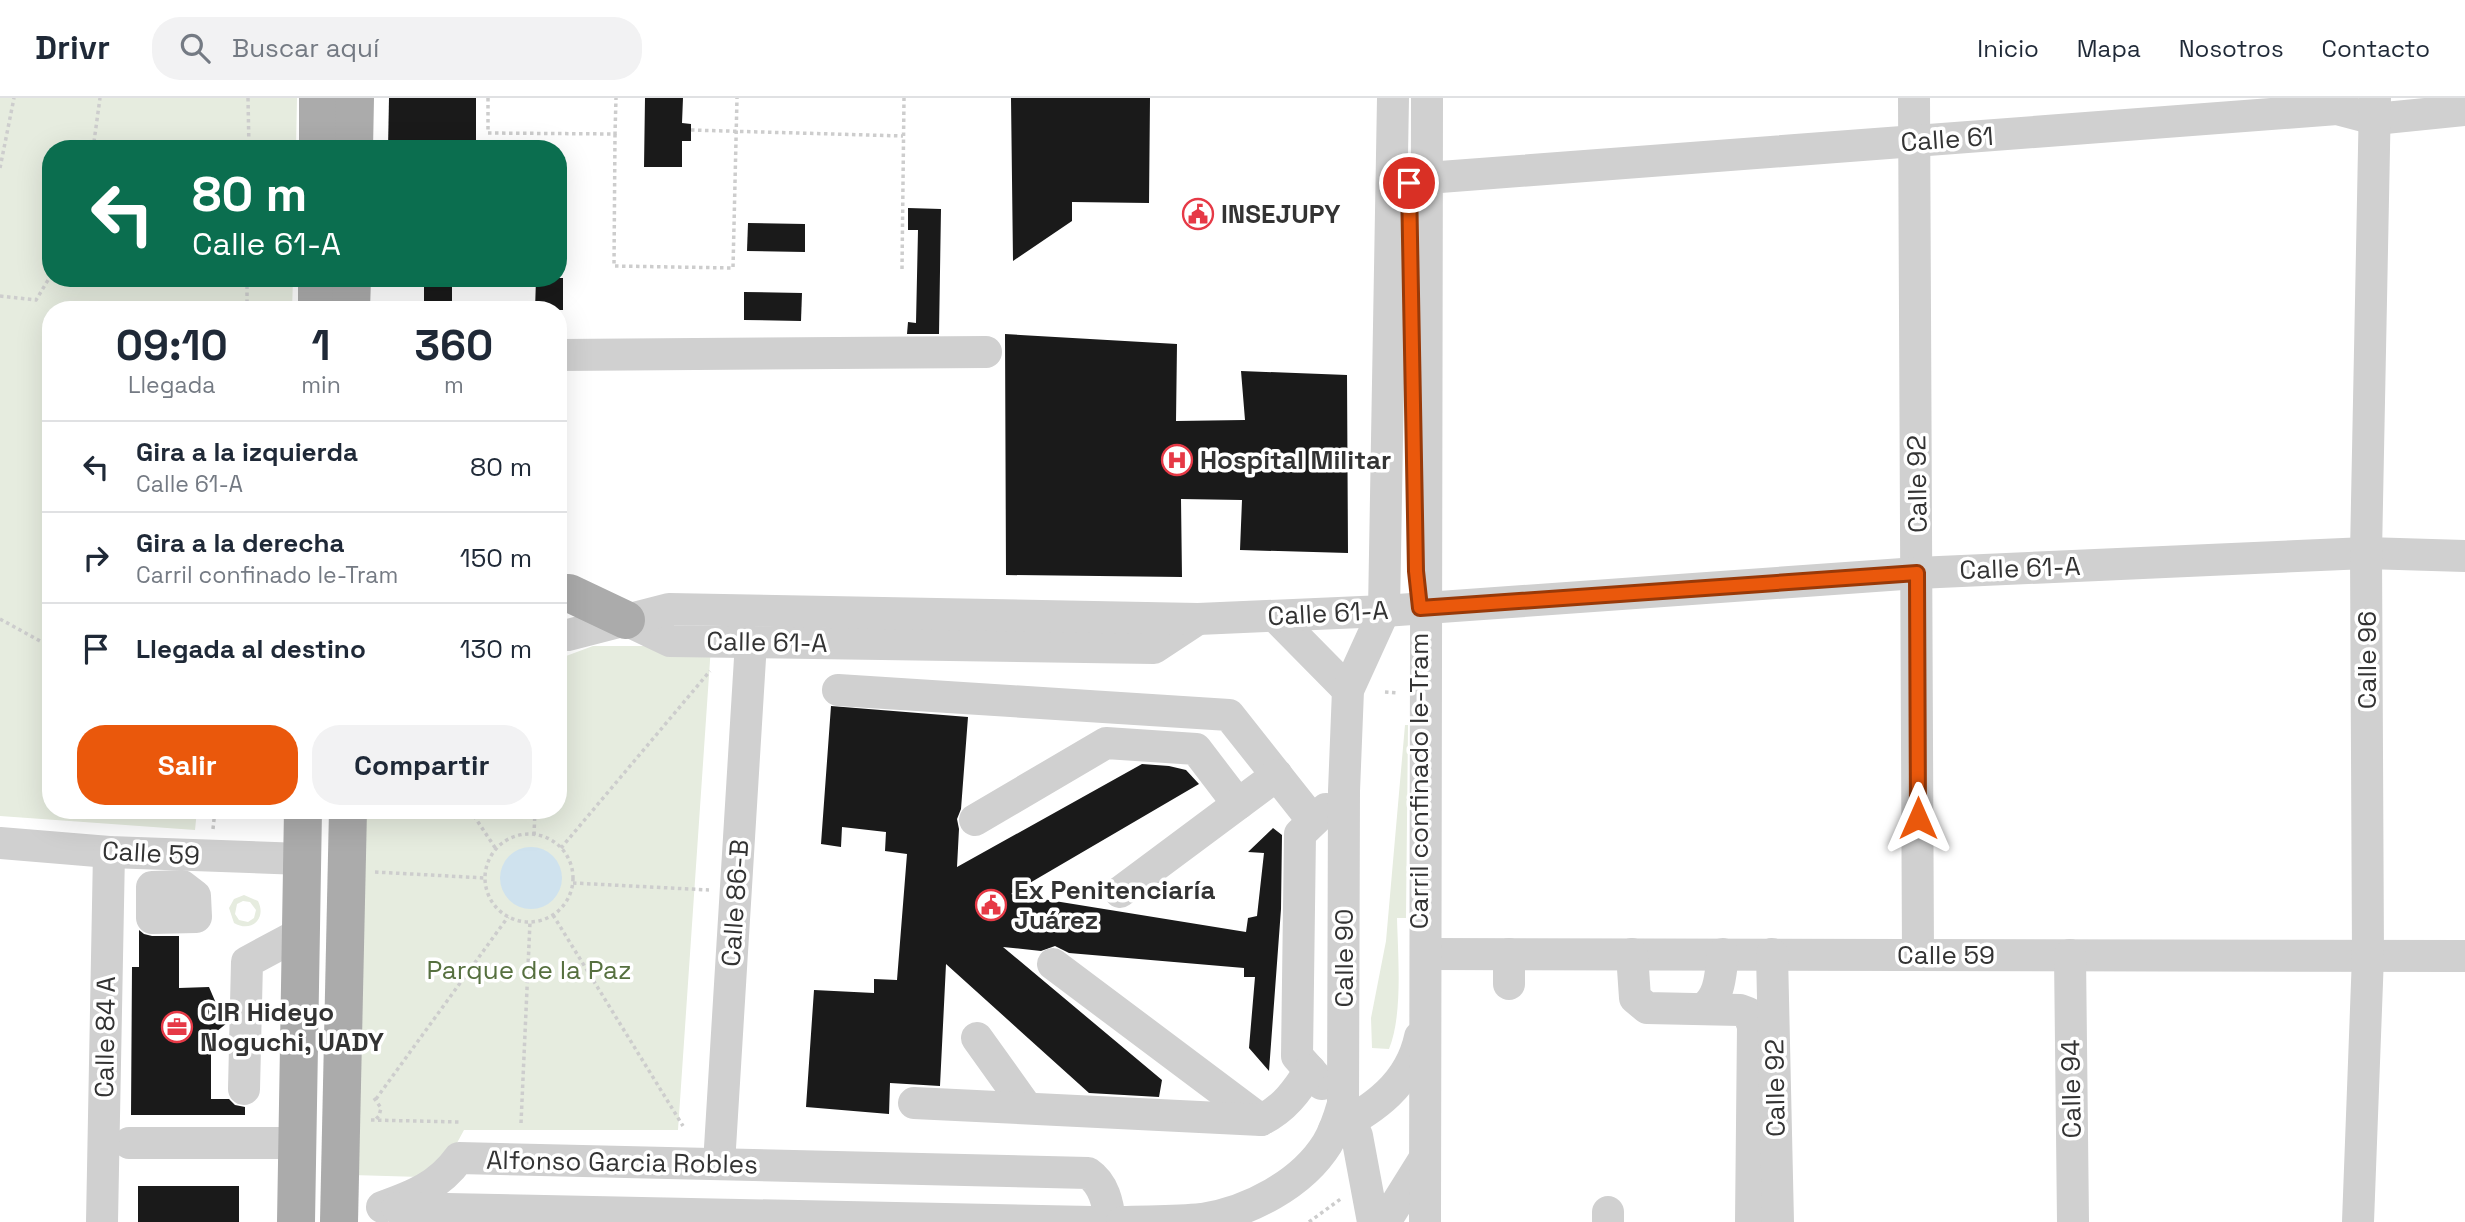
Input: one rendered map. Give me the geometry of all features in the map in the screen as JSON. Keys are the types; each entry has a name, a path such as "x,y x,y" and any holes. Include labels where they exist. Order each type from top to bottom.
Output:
{"main road":[{"path":"318,98 318,140"},
{"path":"355,98 355,140"},
{"path":"567,593 626,621"},
{"path":"296,1222 303,819"},
{"path":"339,1215 348,819"},
{"path":"302,859 325,867 347,905"}],"street":[{"name":"Calle 90","path":"1373,1222 1357,1136 1343,1119 1344,791 1348,690 1384,611 1393,98"},
{"name":"Carril confinado Ie-Tram","path":"1410,98 1416,557 1424,608"},
{"path":"1425,1222 1427,98"},
{"name":"Calle 92","path":"1914,98 1918,955"},
{"name":"Calle 96","path":"2358,1222 2368,956 2366,554 2375,108"},
{"name":"Calle 61","path":"1427,178 1914,141 2189,109 2465,110"},
{"path":"567,355 986,352"},
{"name":"Calle 61-A","path":"567,635 668,609 1198,619 1276,617 1917,573 2366,554 2465,556"},
{"path":"1276,617 1348,690"},
{"name":"Calle 61-A","path":"626,621 670,641 1154,648 1198,619"},
{"name":"Calle 86-B","path":"719,1164 751,642"},
{"path":"838,690 1229,715 1313,821"},
{"path":"975,820 1106,743 1196,748 1238,804"},
{"path":"1120,892 1277,775"},
{"path":"1343,1119 1310,1070 1297,1056 1300,834 1344,791"},
{"name":"Calle 59","path":"0,843 108,852 302,859"},
{"name":"Calle 84 A","path":"102,1222 108,852"},
{"path":"108,893 152,894"},
{"path":"244,1089 247,962 300,933"},
{"name":"Calle 59","path":"1427,954 1509,969 1633,954 2465,956"},
{"path":"1633,954 1633,988 1639,1004 1647,1008 1740,1010 1748,1013 1753,1026 1751,1222"},
{"path":"1703,1009 1719,987 1723,954"},
{"name":"Calle 92","path":"1772,954 1778,1222"},
{"name":"Calle 94","path":"2070,955 2073,1222"},
{"path":"1053,964 1261,1120"},
{"path":"1122,1222 1201,1219 1247,1206 1274,1193 1303,1172 1343,1119 1377,1104 1403,1077 1415,1055 1426,1004"},
{"path":"977,1038 1027,1108"},
{"path":"914,1103 1261,1120 1276,1113 1297,1091 1310,1070"},
{"path":"129,1143 297,1143"},
{"path":"1385,1222 1425,1157"},
{"name":"Alfonso Garcia Robles","path":"339,1215 382,1207 417,1195 432,1186 459,1158 1088,1173 1095,1178 1108,1203 1110,1222"},
{"path":"803,1215 812,1184 820,1174 836,1167"},
{"name":"Alfonso Garcia Robles","path":"382,1207 611,1217 803,1215 877,1219 1092,1222"}],"path":[{"path":"0,168 15,98"},
{"path":"94,140 100,98"},
{"path":"248,98 249,140"},
{"path":"488,98 488,133 615,134"},
{"path":"616,98 614,266 733,268 737,98"},
{"path":"902,269 904,98"},
{"path":"691,130 903,136"},
{"path":"0,296 36,300 44,287"},
{"path":"0,619 42,642"},
{"path":"561,848 710,671"},
{"path":"1385,692 1398,693"},
{"path":"213,831 214,819"},
{"path":"476,819 496,849"},
{"path":"534,835 535,819"},
{"path":"534,835 552,840 561,848 571,863 573,883 565,905 553,915 530,922 508,917 497,908 491,899 485,878 487,865 496,849 510,839 534,835"},
{"path":"363,871 485,878"},
{"path":"573,883 736,892"},
{"path":"553,915 683,1126"},
{"path":"376,1099 508,917"},
{"path":"522,1123 530,922"},
{"path":"366,1097 376,1099 380,1104 381,1112 375,1120"},
{"path":"367,1120 460,1122"},
{"path":"1308,1222 1352,1191"}],"green space":[{"path":"0,98 297,98 296,140 42,140 42,287 293,287 292,301 42,301 42,819 196,819 195,830 0,816"},
{"name":"Parque de la Paz","path":"593,646 711,646 678,1130 464,1130 444,1167 421,1177 352,1175 358,819 567,819 567,656"},
{"path":"1405,725 1408,725 1406,918 1397,918 1399,985 1396,1020 1389,1049 1372,1048 1371,1018 1386,941"},
{"path":"244,895 258,901 260,913 256,923 240,926 234,923 229,908 234,899","holes":["250,902 256,910 254,918 248,922 239,920 235,914 237,904"]}],"water":[{"path":"531,847 553,856 562,878 553,900 531,909 509,900 500,878 509,856"}],"building":[{"path":"389,98 476,98 476,140 388,140"},
{"path":"645,98 683,98 682,123 691,124 691,141 682,141 682,167 644,167"},
{"path":"1011,98 1150,98 1149,203 1072,202 1072,221 1013,261"},
{"path":"908,208 941,209 939,334 907,334 908,322 916,323 918,230 908,230"},
{"path":"748,223 805,224 805,252 747,251"},
{"path":"424,287 452,287 452,301 424,301"},
{"path":"536,287 563,287 563,301 535,301"},
{"path":"744,292 802,293 801,321 744,320"},
{"name":"Hospital Militar","path":"1005,334 1177,344 1176,421 1245,420 1241,371 1347,375 1348,553 1240,550 1242,500 1181,499 1182,577 1006,575"},
{"name":"Ex Penitenciaría Juárez","path":"831,706 968,717 961,809 957,819 957,867 1142,764 1186,770 1199,784 1011,894 1246,932 1248,918 1257,916 1264,853 1248,852 1273,828 1282,835 1281,909 1269,1071 1249,1048 1255,977 1244,977 1244,968 1069,953 1055,946 1041,951 1003,947 1162,1080 1159,1097 1089,1093 946,964 940,1086 890,1083 889,1114 806,1107 814,990 874,993 874,979 897,980 907,854 885,851 886,832 842,827 841,847 821,844"},
{"name":"CIR Hideyo Noguchi, UADY","path":"139,930 152,936 179,936 179,988 209,987 215,1001 228,1010 227,1023 211,1036 211,1099 229,1099 235,1105 245,1107 245,1115 131,1115 132,967 139,967"},
{"path":"138,1186 239,1186 239,1222 138,1222"}],"place":[{"name":"INSEJUPY","path":"1198,214"},
{"name":"Hospital Militar","path":"1177,460"},
{"name":"Ex Penitenciaría Juárez","path":"991,905"},
{"name":"CIR Hideyo Noguchi, UADY","path":"177,1027"}],"route":[{"path":"1409,183 1416,571 1420,608 1917,573 1918,818"}]}
